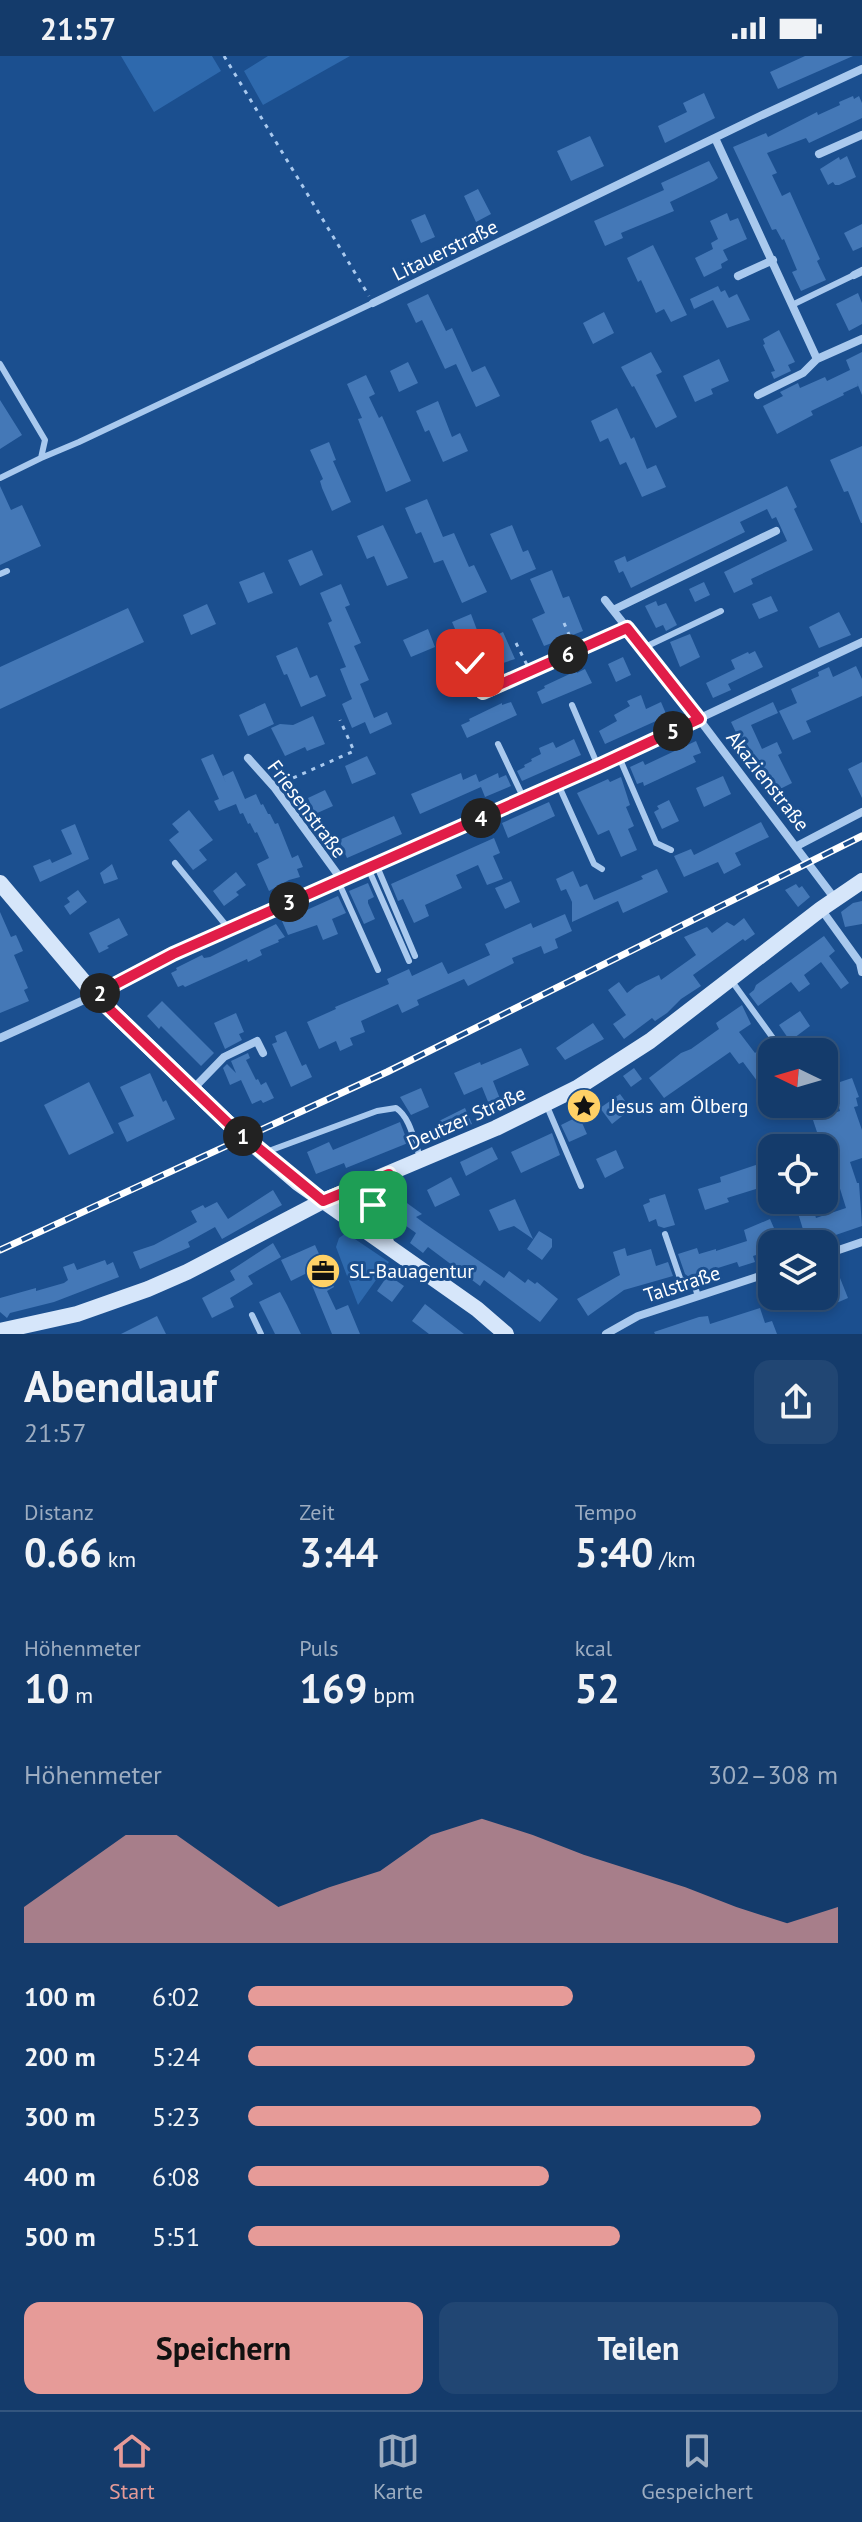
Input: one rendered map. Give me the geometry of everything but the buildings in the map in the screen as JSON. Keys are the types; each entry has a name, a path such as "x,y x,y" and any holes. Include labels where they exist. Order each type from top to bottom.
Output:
{"main road":[{"name":"Deutzer Straße","path":"0,1331 77,1314 148,1289 323,1201 421,1161 546,1104 607,1070 650,1041 862,881"},
{"path":"0,883 95,995 263,1153 502,1333"},
{"path":"387,1245 373,1205 389,1174"}],"street":[{"name":"Litauerstraße","path":"373,303 862,69"},
{"path":"819,154 862,135"},
{"path":"715,138 817,359"},
{"path":"738,276 773,260"},
{"path":"758,395 803,373 817,359 862,339"},
{"path":"613,610 776,531"},
{"name":"Akazienstraße","path":"605,600 835,899"},
{"path":"0,1038 95,995 173,954 619,757 862,642"},
{"name":"Friesenstraße","path":"248,758 274,787 339,880"},
{"path":"797,846 862,812"},
{"path":"821,909 860,963 862,972"},
{"path":"193,1089 224,1057 257,1041 263,1053"},
{"path":"838,1250 862,1242"},
{"name":"Talstraße","path":"606,1334 638,1316 758,1277"}],"lane":[{"path":"792,305 858,273"},
{"name":"Litauerstraße","path":"0,478 373,303"},
{"path":"0,364 45,440 41,458"},
{"path":"643,648 721,611"},
{"path":"572,705 598,766"},
{"path":"498,744 524,799"},
{"path":"619,757 656,843 671,850"},
{"path":"558,784 594,864 602,869"},
{"path":"175,863 229,929"},
{"path":"372,866 412,958"},
{"path":"339,880 378,970"},
{"path":"731,980 773,1038"},
{"path":"546,1104 581,1186"},
{"path":"263,1153 377,1111 396,1108 406,1119 421,1161"},
{"path":"665,1234 680,1278 695,1287 698,1296"},
{"path":"252,1315 261,1334"}],"path":[{"path":"224,56 373,303"},
{"path":"564,623 576,651"},
{"path":"470,663 483,692 627,628"},
{"path":"516,643 530,671"},
{"path":"274,787 354,751 340,720"}],"shaded area":[{"path":"121,56 212,56 221,71 154,112"},
{"path":"268,56 350,56 263,105 244,71"},
{"path":"346,1233 389,1262 358,1305 336,1247 339,1238"}],"railway":[{"path":"0,1250 387,1072 862,836"}],"place":[{"name":"Jesus am Ölberg","path":"584,1106"},
{"name":"SL-Bauagentur","path":"323,1271"}],"route":[{"path":"373,1205 389,1174 323,1201 228,1123 95,995 173,954 699,719 627,628 483,692 470,663"}]}
